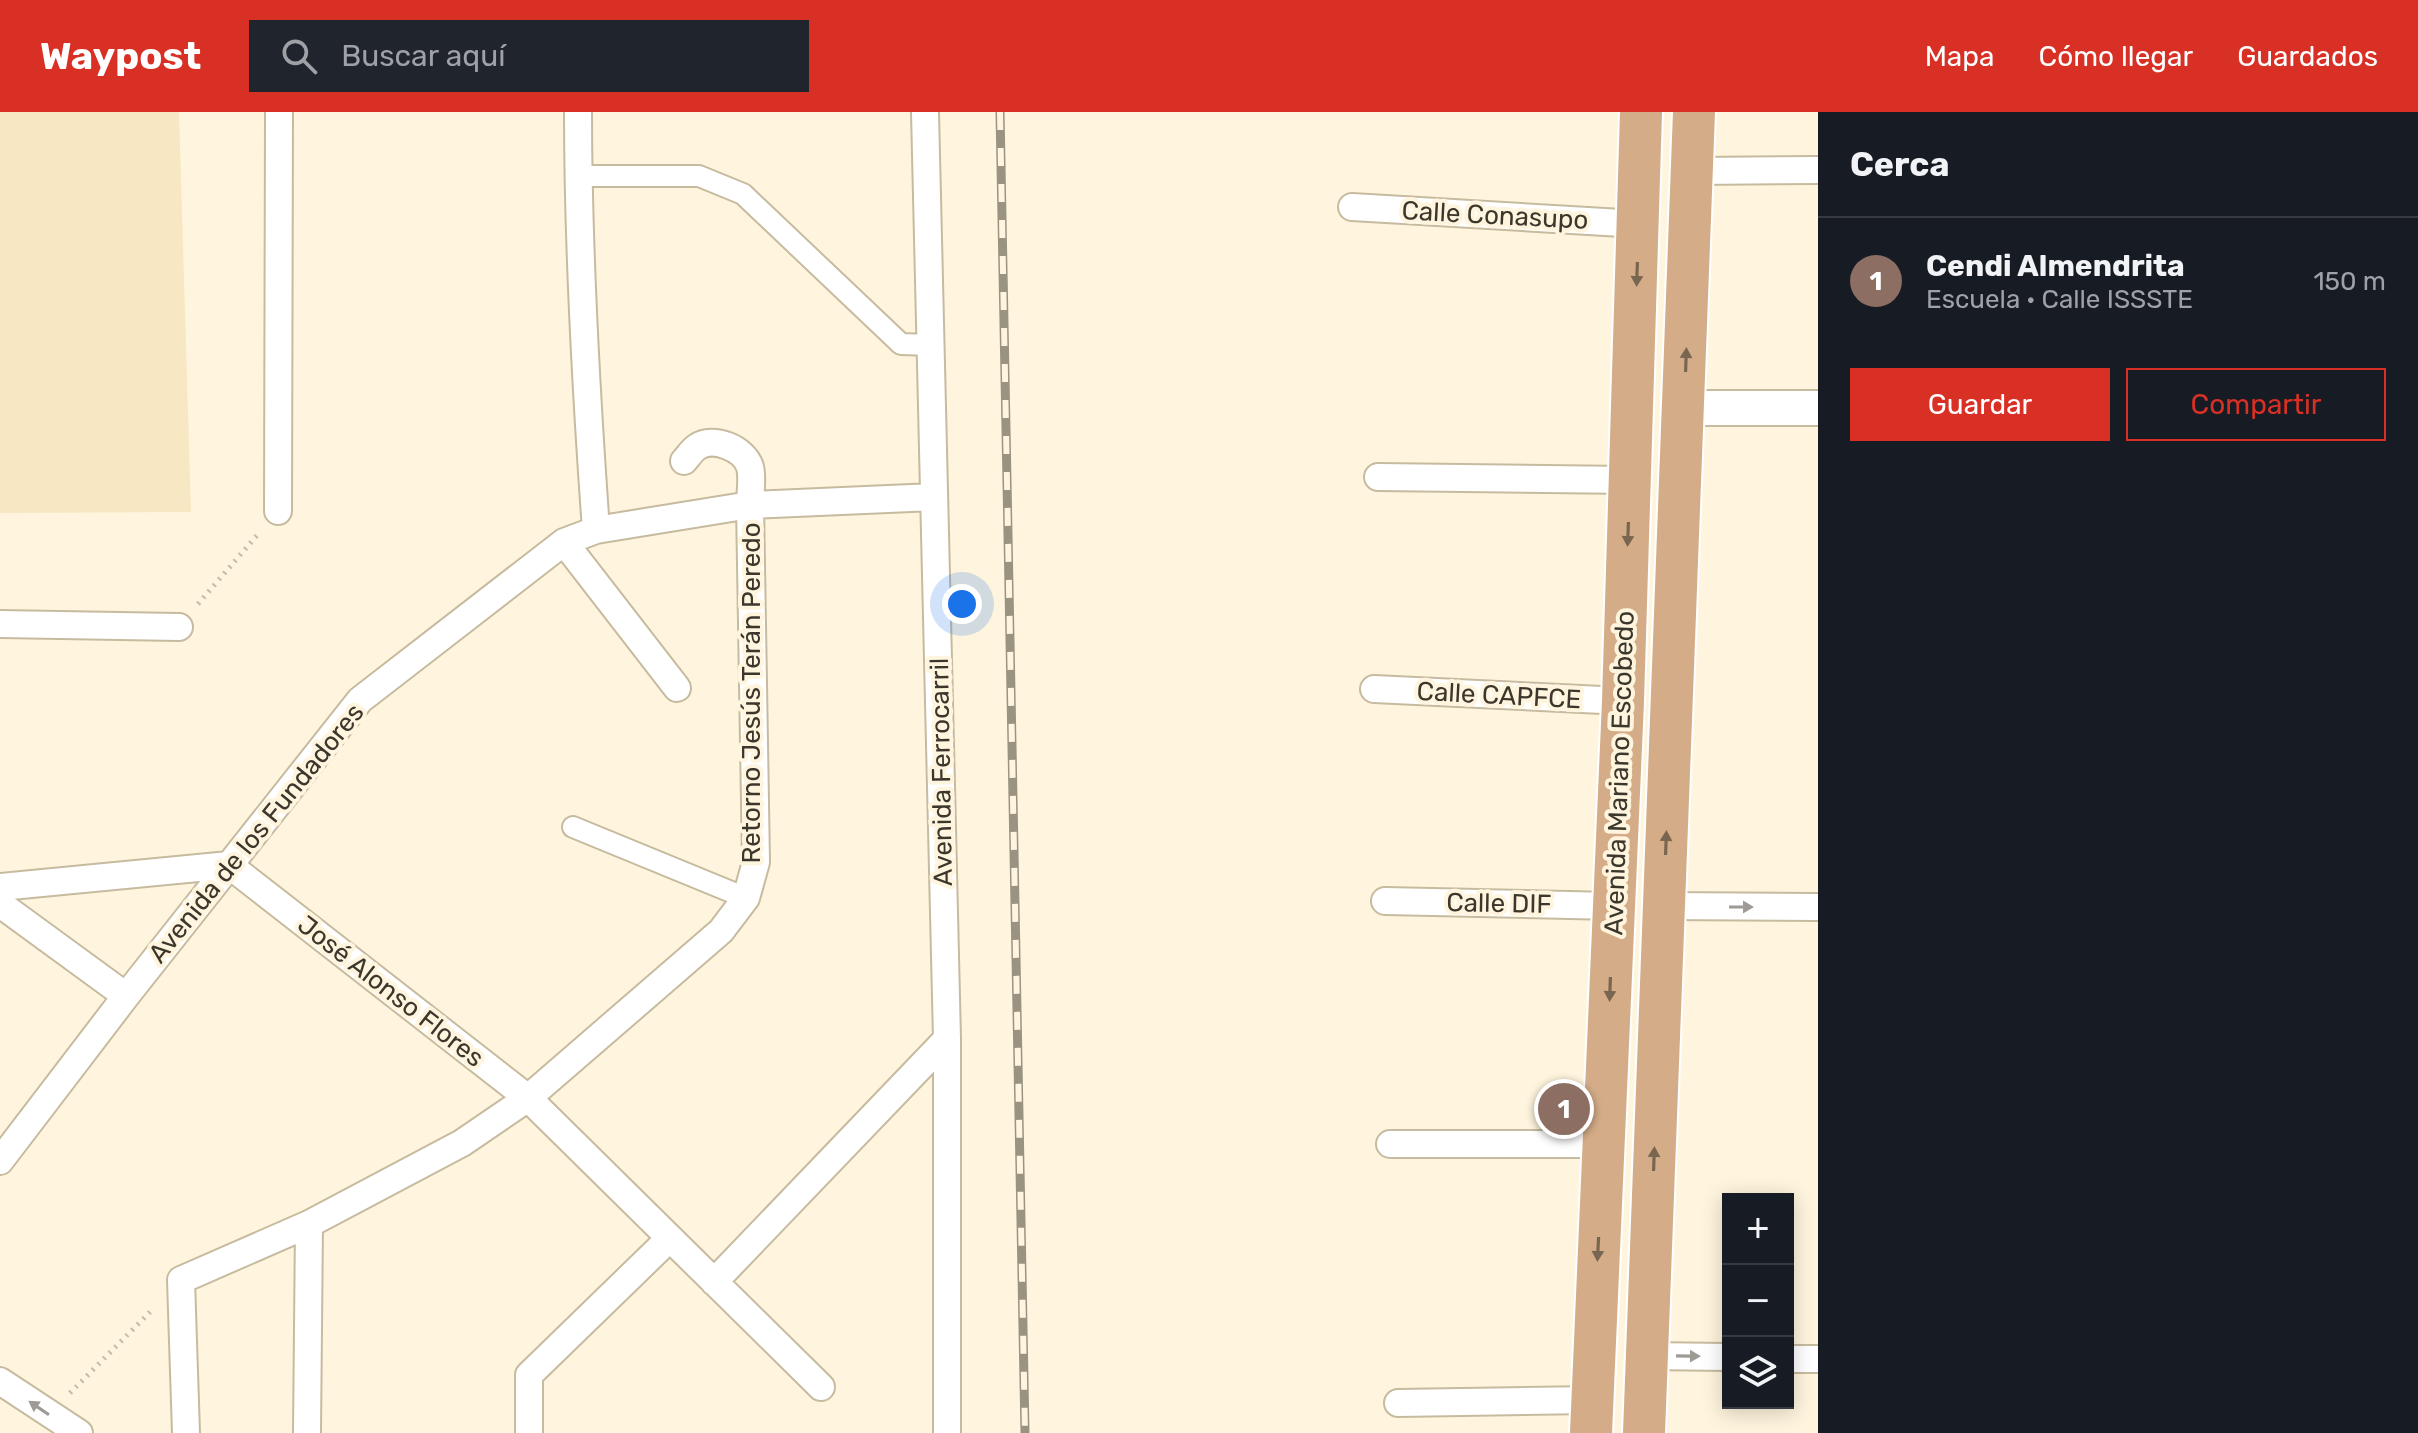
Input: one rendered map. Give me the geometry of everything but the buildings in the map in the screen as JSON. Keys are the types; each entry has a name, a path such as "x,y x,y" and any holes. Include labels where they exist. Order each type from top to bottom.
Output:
{"main road":[{"name":"Avenida Mariano Escobedo","path":"1591,1416 1623,701 1641,112"},
{"name":"Avenida Mariano Escobedo","path":"1644,1433 1694,112"}],"street":[{"path":"278,511 279,112"},
{"path":"578,112 587,402 596,530"},
{"name":"Avenida Ferrocarril","path":"925,112 947,1039 947,1433"},
{"path":"1693,171 1818,170"},
{"path":"578,176 699,176 743,194 901,344 931,345"},
{"name":"Calle Conasupo","path":"1352,207 1639,224"},
{"path":"1684,408 1818,408"},
{"name":"Retorno Jesús Terán Peredo","path":"181,1280 309,1224 462,1143 528,1098 721,931 746,898 756,862 752,470 748,460 730,446 711,442 697,446 684,461"},
{"path":"1378,477 1630,480"},
{"name":"Avenida de los Fundadores","path":"0,1161 360,700 564,542 596,530 750,505 934,497"},
{"path":"564,542 677,688"},
{"path":"0,624 179,627"},
{"name":"Calle CAPFCE","path":"1374,689 1623,701"},
{"path":"573,827 746,898"},
{"path":"0,887 229,865"},
{"name":"José Alonso Flores","path":"229,865 528,1098 821,1387"},
{"name":"Calle DIF","path":"1385,901 1614,906"},
{"path":"0,904 126,996"},
{"path":"1663,906 1818,907"},
{"path":"714,1282 947,1039"},
{"path":"1390,1144 1603,1144"},
{"path":"307,1433 309,1224"},
{"path":"529,1433 529,1375 670,1238"},
{"path":"181,1280 186,1433"},
{"path":"1647,1356 1722,1357"},
{"path":"1794,1359 1818,1359"},
{"path":"0,1381 79,1433"},
{"path":"1398,1403 1591,1416"}],"path":[{"path":"179,627 278,511"},
{"path":"49,1414 181,1280"}],"shaded area":[{"path":"0,112 179,112 191,512 0,513"}],"railway":[{"path":"1000,112 1025,1433"}],"place":[{"name":"Cendi Almendrita","path":"1564,1109"}]}
